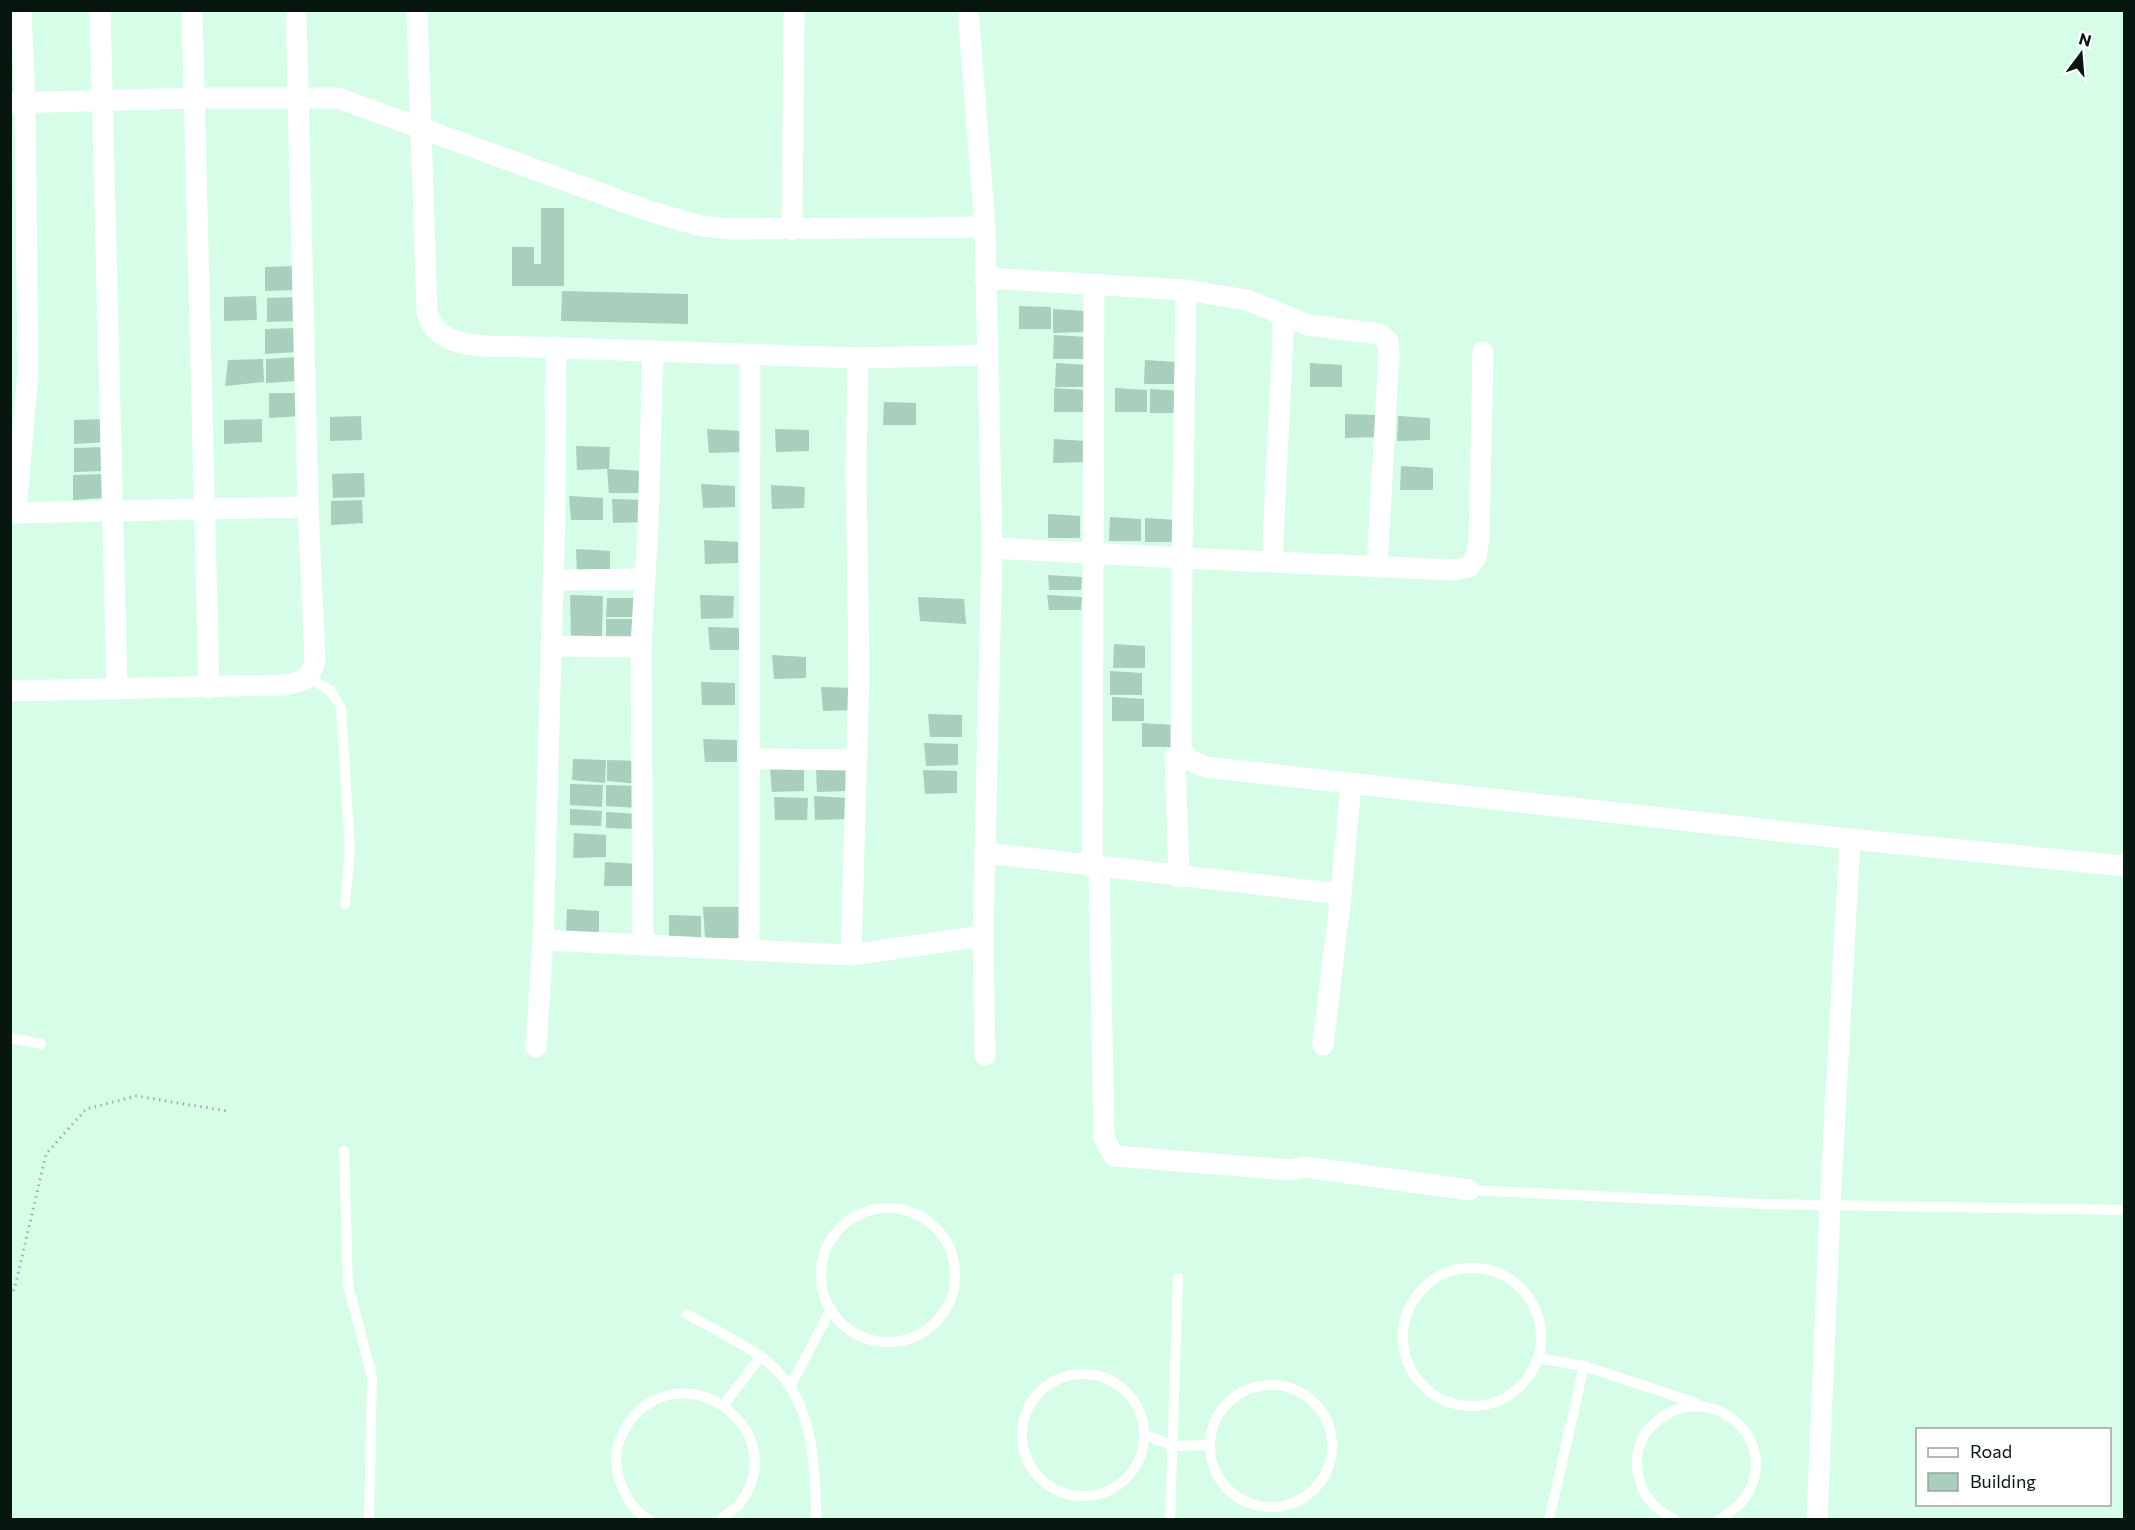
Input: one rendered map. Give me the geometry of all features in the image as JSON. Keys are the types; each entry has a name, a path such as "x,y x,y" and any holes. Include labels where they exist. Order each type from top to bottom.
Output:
{"street":[{"path":"21,10 18,102 27,371 13,513 308,507"},
{"path":"100,10 117,689"},
{"path":"192,10 209,688"},
{"path":"10,691 284,686 309,678 315,660 308,507 296,10"},
{"path":"417,10 429,322 444,338 456,341 556,347 858,358 987,355"},
{"path":"792,230 794,10"},
{"path":"968,10 985,227 992,548 987,853 983,936 985,1056"},
{"path":"18,102 195,98 338,99 420,126 649,211 701,226 792,230 985,227"},
{"path":"985,278 1186,290 1247,300 1308,326 1380,334 1388,341 1377,567"},
{"path":"1092,867 1094,284"},
{"path":"1186,290 1181,749 1189,760 1206,767 1351,784 1850,839 2124,866"},
{"path":"1272,562 1284,315"},
{"path":"536,1047 543,940 553,580 556,347"},
{"path":"644,944 641,647 653,350"},
{"path":"992,548 1377,567 1454,570 1469,567 1476,557 1479,538 1483,352"},
{"path":"749,951 750,354"},
{"path":"851,955 857,760 858,358"},
{"path":"553,580 645,579"},
{"path":"551,646 641,647"},
{"path":"1175,757 1179,877"},
{"path":"750,759 857,760"},
{"path":"1323,1045 1351,784"},
{"path":"1817,1520 1830,1205 1850,839"},
{"path":"987,853 1092,867 1341,894"},
{"path":"1092,867 1099,869 1104,1138 1114,1156 1290,1170 1305,1167 1470,1190"},
{"path":"543,940 851,955 983,936"}],"lane":[{"path":"309,678 330,690 341,708 350,849 345,904"},
{"path":"10,1038 41,1044"},
{"path":"344,1151 348,1285 372,1377 369,1520"},
{"path":"1470,1190 1830,1205 2124,1210"},
{"path":"897,1209 920,1216 939,1231 951,1252 956,1275 952,1296 942,1317 915,1338 892,1343 868,1340 847,1330 831,1309 824,1298 821,1262 830,1240 846,1223 874,1210 897,1209"},
{"path":"1482,1268 1505,1276 1524,1292 1537,1312 1540,1328 1538,1358 1527,1380 1499,1401 1476,1406 1452,1403 1430,1392 1418,1381 1406,1360 1402,1336 1403,1323 1412,1301 1428,1283 1457,1269 1482,1268"},
{"path":"1170,1520 1178,1278"},
{"path":"791,1385 831,1309"},
{"path":"687,1314 761,1356 791,1385 803,1408 816,1479 816,1520"},
{"path":"723,1406 761,1356"},
{"path":"1538,1358 1584,1366 1724,1412 1741,1426 1752,1443 1756,1464 1753,1483 1744,1501 1719,1520"},
{"path":"1549,1520 1584,1366"},
{"path":"1092,1374 1112,1381 1130,1395 1141,1413 1145,1435 1142,1455 1132,1473 1107,1492 1086,1497 1065,1495 1046,1485 1035,1475 1024,1456 1020,1434 1029,1403 1044,1387 1070,1375 1092,1374"},
{"path":"1280,1385 1300,1392 1318,1406 1329,1424 1333,1445 1330,1465 1320,1484 1295,1503 1275,1508 1253,1505 1234,1496 1223,1485 1213,1467 1209,1445 1210,1434 1218,1414 1232,1398 1259,1386 1280,1385"},
{"path":"650,1520 632,1505 620,1484 616,1460 617,1448 626,1425 642,1407 671,1394 695,1393 738,1416 750,1437 754,1460 751,1482 740,1503 720,1520"},
{"path":"1675,1520 1660,1512 1650,1503 1640,1484 1637,1453 1645,1434 1658,1418 1684,1406 1705,1406"},
{"path":"1145,1435 1174,1446 1209,1445"}],"path":[{"path":"10,1296 15,1287 46,1154 86,1109 136,1096 227,1111"}],"building":[{"path":"541,208 564,208 564,286 512,286 512,247 534,247 534,264 541,264"},
{"path":"296,266 297,290 265,291 265,267"},
{"path":"562,291 688,294 688,324 561,321"},
{"path":"256,296 257,320 224,321 224,297"},
{"path":"298,297 299,321 267,322 267,298"},
{"path":"1019,306 1051,307 1051,329 1019,329"},
{"path":"1053,309 1085,311 1085,332 1053,333"},
{"path":"296,328 297,352 265,354 265,329"},
{"path":"1054,335 1086,337 1086,359 1053,359"},
{"path":"297,357 298,381 266,383 266,359"},
{"path":"263,359 264,382 225,386 228,360"},
{"path":"1145,360 1176,362 1176,384 1144,384"},
{"path":"1056,363 1088,365 1088,387 1055,387"},
{"path":"1310,363 1342,365 1342,387 1310,387"},
{"path":"1054,388 1086,390 1086,412 1054,412"},
{"path":"1115,388 1147,390 1147,412 1115,412"},
{"path":"1150,389 1182,391 1182,413 1150,413"},
{"path":"269,393 300,393 301,416 269,418"},
{"path":"884,402 916,403 916,425 883,425"},
{"path":"1345,414 1377,415 1377,437 1345,438"},
{"path":"361,416 362,440 330,441 330,417"},
{"path":"1398,416 1430,418 1430,440 1397,441"},
{"path":"105,419 106,442 74,444 74,420"},
{"path":"262,419 262,442 224,444 224,420"},
{"path":"707,429 741,431 741,452 709,453"},
{"path":"775,429 809,430 809,451 776,452"},
{"path":"1054,439 1085,441 1085,462 1053,463"},
{"path":"576,446 610,447 609,469 641,471 641,493 609,493 607,469 577,470"},
{"path":"105,447 106,471 74,472 74,448"},
{"path":"1401,466 1433,468 1433,490 1400,490"},
{"path":"364,473 365,497 333,498 332,474"},
{"path":"104,474 105,498 73,500 73,475"},
{"path":"701,484 735,486 735,507 703,508"},
{"path":"771,485 805,487 804,508 772,509"},
{"path":"569,496 603,498 603,520 571,520"},
{"path":"612,499 646,500 645,522 613,523"},
{"path":"362,500 363,523 331,525 331,501"},
{"path":"1048,514 1080,516 1080,538 1048,538"},
{"path":"1110,517 1141,519 1141,541 1109,541"},
{"path":"1145,518 1177,520 1177,542 1145,542"},
{"path":"704,540 738,542 738,563 705,564"},
{"path":"576,549 610,551 610,572 577,573"},
{"path":"1048,575 1082,577 1081,590 1049,590"},
{"path":"570,595 603,596 602,637 571,636"},
{"path":"700,595 734,596 733,618 701,619"},
{"path":"1047,595 1082,597 1081,610 1049,610"},
{"path":"918,597 964,599 966,624 920,621"},
{"path":"607,598 634,598 633,617 606,617"},
{"path":"606,619 634,619 633,638 606,638"},
{"path":"708,627 742,628 742,650 710,650"},
{"path":"1114,644 1145,646 1145,668 1113,668"},
{"path":"772,655 806,657 806,678 774,679"},
{"path":"1110,671 1142,673 1142,695 1110,695"},
{"path":"701,682 735,683 735,705 702,705"},
{"path":"821,687 855,688 855,710 823,711"},
{"path":"1112,697 1144,699 1144,721 1112,721"},
{"path":"928,714 962,715 962,737 930,737"},
{"path":"1142,723 1174,725 1174,747 1142,747"},
{"path":"703,739 737,740 737,762 705,762"},
{"path":"924,743 958,744 958,765 926,766"},
{"path":"573,759 606,760 605,783 572,780"},
{"path":"607,760 640,761 639,784 607,781"},
{"path":"770,768 804,769 804,791 772,792"},
{"path":"816,768 850,769 849,791 817,792"},
{"path":"923,770 957,771 957,793 925,794"},
{"path":"570,784 603,785 602,807 570,805"},
{"path":"606,785 639,786 639,808 606,806"},
{"path":"814,796 848,798 847,819 815,820"},
{"path":"774,797 808,798 807,820 775,820"},
{"path":"570,809 602,811 601,826 570,825"},
{"path":"606,812 638,814 637,829 606,828"},
{"path":"574,833 606,835 606,857 573,858"},
{"path":"605,862 637,864 637,886 604,886"},
{"path":"703,907 739,907 739,938 705,938"},
{"path":"567,909 599,911 599,933 566,933"},
{"path":"669,915 701,916 701,938 669,939"}]}
